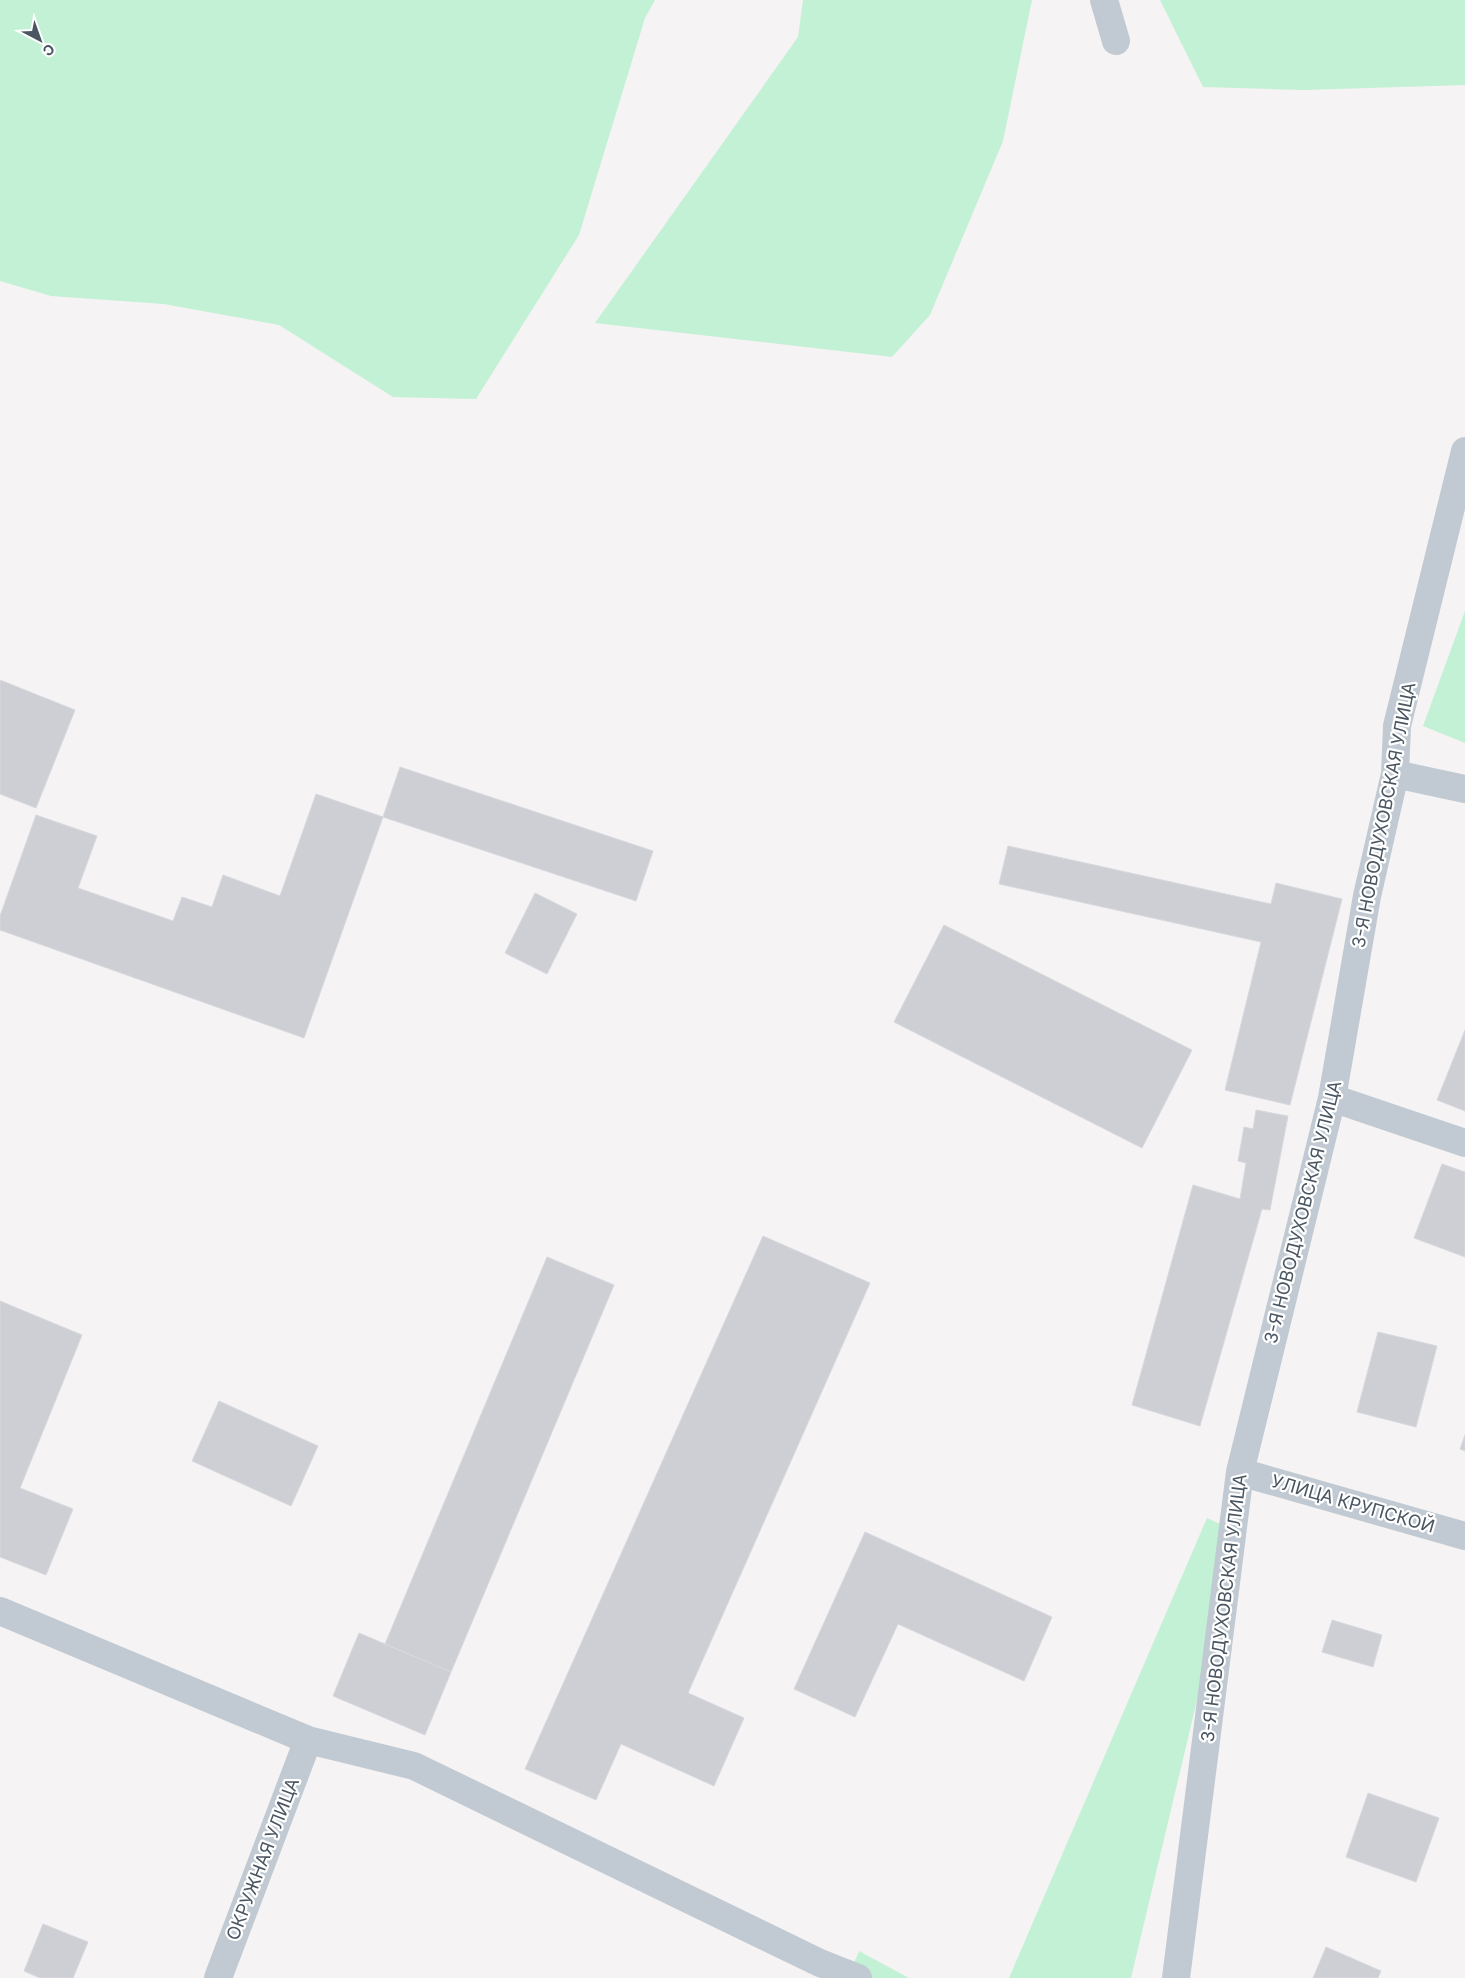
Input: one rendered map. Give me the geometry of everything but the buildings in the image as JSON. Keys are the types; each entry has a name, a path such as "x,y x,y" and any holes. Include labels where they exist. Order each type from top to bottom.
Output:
{"street":[{"path":"1104,0 1116,41"},
{"name":"3-Я НОВОДУХОВСКАЯ УЛИЦА","path":"1176,1978 1240,1472 1332,1098 1367,896 1395,774 1397,726 1465,451"},
{"path":"1395,774 1465,789"},
{"path":"1332,1098 1465,1142"},
{"name":"УЛИЦА КРУПСКОЙ","path":"1240,1472 1465,1536"},
{"path":"0,1611 308,1740 414,1766 820,1963 858,1978"},
{"name":"ОКРУЖНАЯ УЛИЦА","path":"218,1978 308,1740"}],"green space":[{"path":"0,0 655,0 645,18 579,235 476,399 393,397 279,325 164,304 51,296 0,281"},
{"path":"803,0 1032,0 1003,141 930,315 892,357 595,323 798,37"},
{"path":"1160,0 1465,0 1465,85 1304,90 1203,87"},
{"path":"1465,611 1465,743 1423,726"},
{"path":"1207,1518 1237,1532 1131,1978 1009,1978"},
{"path":"859,1951 909,1978 848,1978"}]}
